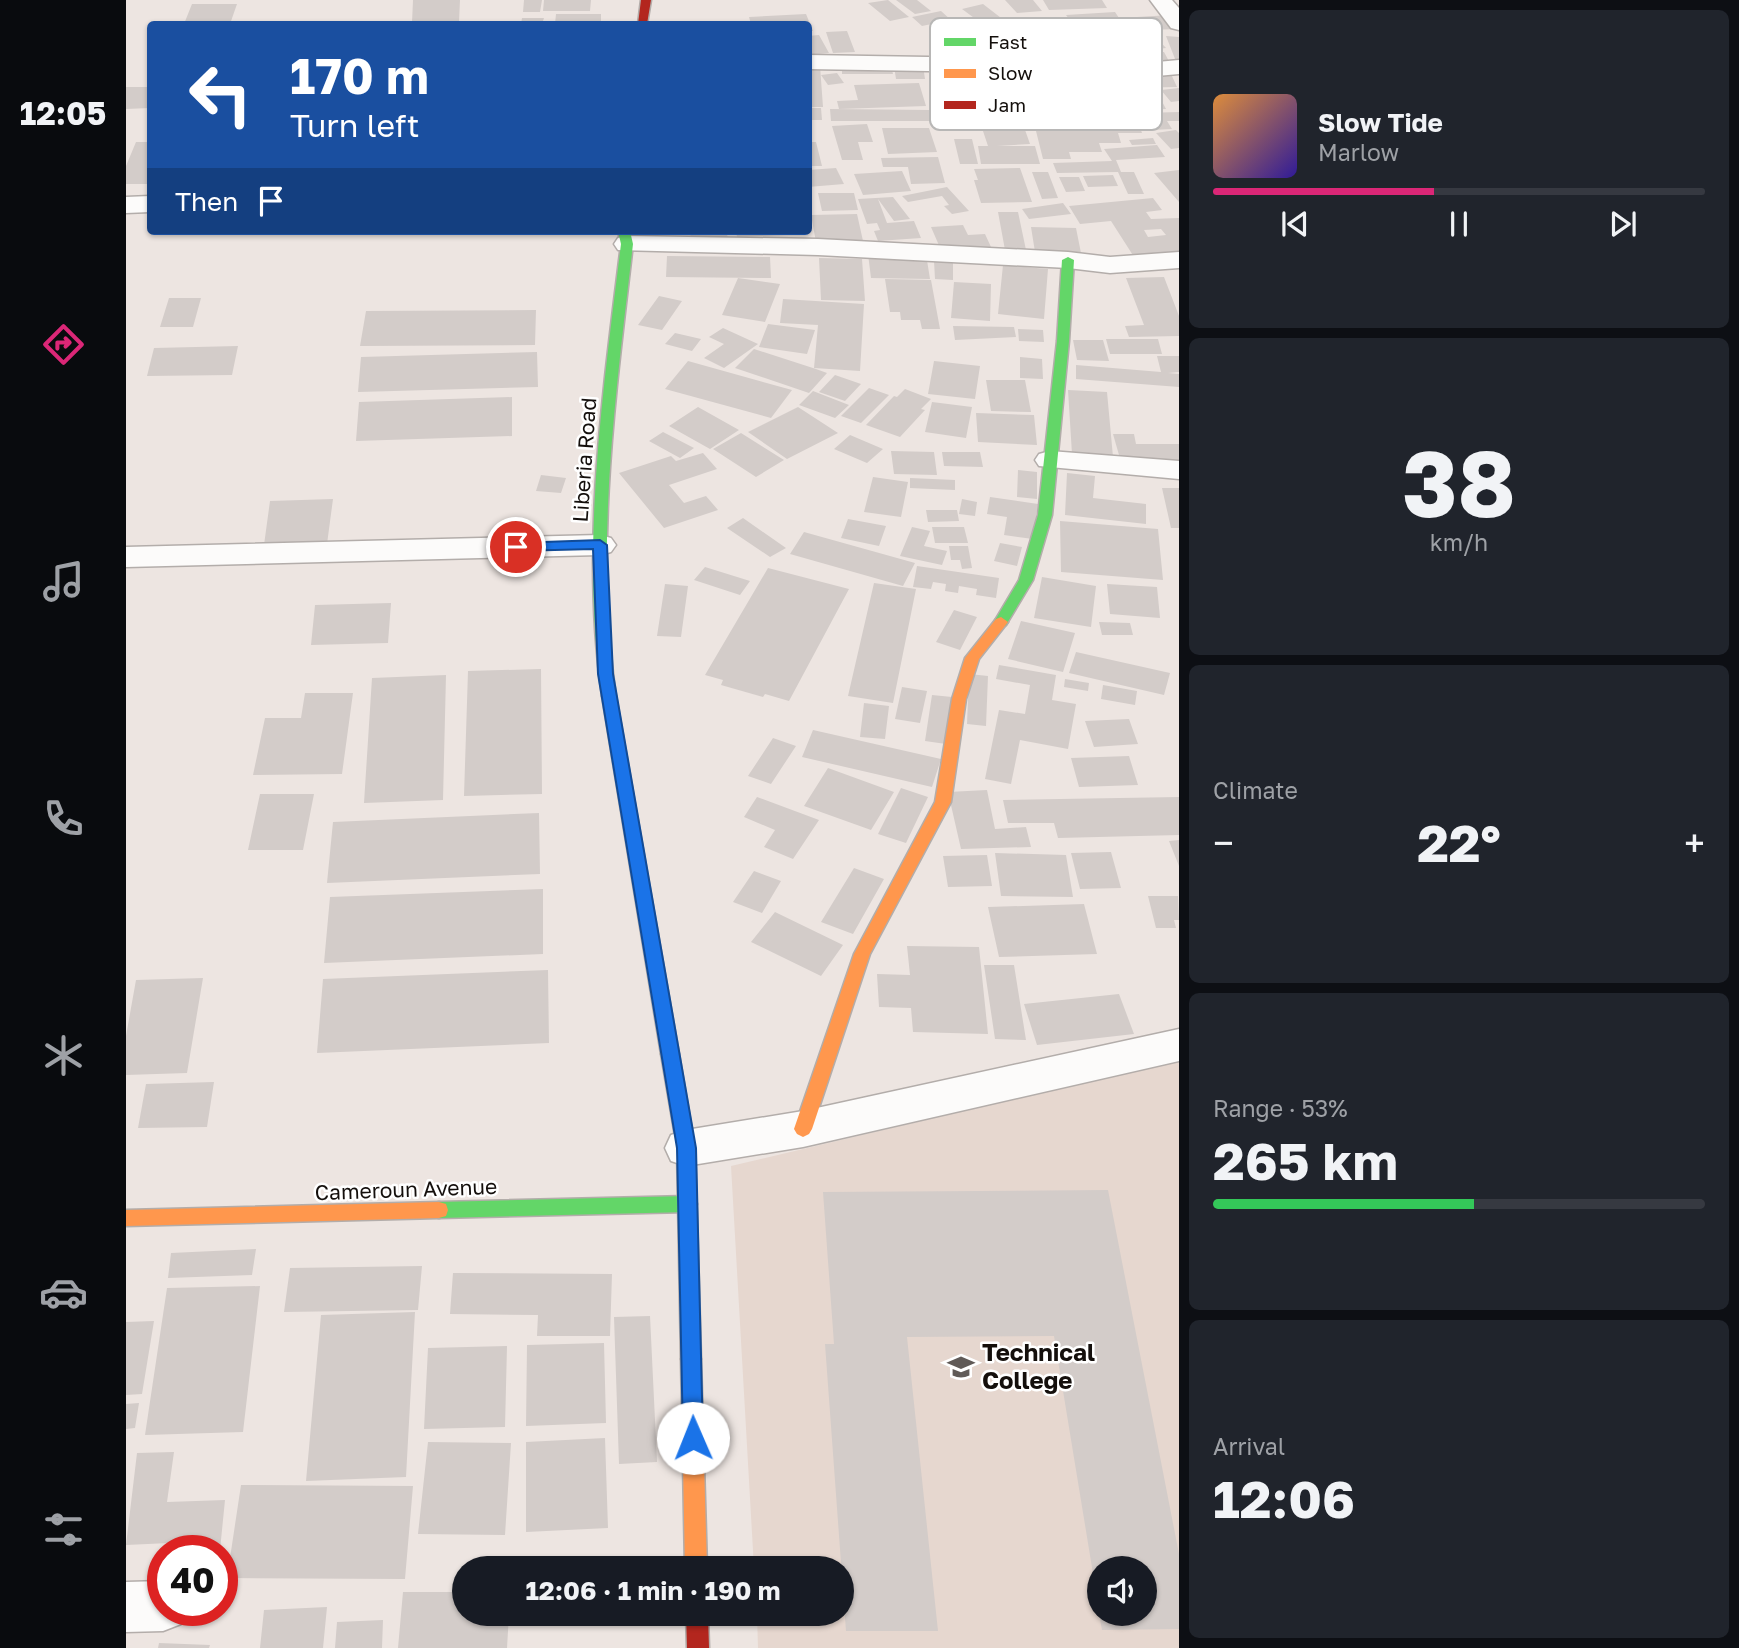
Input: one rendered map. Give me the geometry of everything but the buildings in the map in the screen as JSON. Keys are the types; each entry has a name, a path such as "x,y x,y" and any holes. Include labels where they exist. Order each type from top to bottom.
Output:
{"street":[{"path":"643,21 646,0"},
{"path":"1168,2 1179,23"},
{"path":"812,62 930,64"},
{"path":"126,205 147,204"},
{"path":"626,237 1068,260 1102,267 1179,260"},
{"name":"Liberia Road","path":"626,237 612,370 600,545 606,674 687,1148 696,1556"},
{"path":"803,1129 862,954 943,802 959,699 972,659 996,630 1026,580 1045,515 1063,341 1068,260"},
{"path":"1050,460 1179,470"},
{"path":"126,557 600,545"},
{"path":"687,1148 803,1129 1179,1045"},
{"name":"Cameroun Avenue","path":"126,1218 688,1204"},
{"path":"126,1607 147,1606"},
{"path":"697,1626 698,1648"}],"shaded area":[{"name":"Technical College","path":"1179,1060 1179,1648 758,1648 757,1626 854,1626 854,1556 753,1556 731,1166"}],"traffic: fast":[{"path":"609,696 602,605 602,515 608,424 627,244 625,235"},
{"path":"1001,622 1026,580 1045,515 1063,341 1068,260"},
{"path":"439,1210 688,1204"}],"traffic: slow":[{"path":"803,1129 862,954 943,802 959,699 972,658 1001,622"},
{"path":"609,696 670,1054"},
{"path":"126,1218 439,1210"},
{"path":"691,1359 696,1556"}],"traffic: jam":[{"path":"643,21 646,0"},
{"path":"670,1054 686,1148 691,1359"},
{"path":"697,1626 698,1648"}],"place":[{"name":"Technical College","path":"961,1367"}],"route":[{"path":"516,547 600,545 606,674 687,1148 693,1438"}]}
